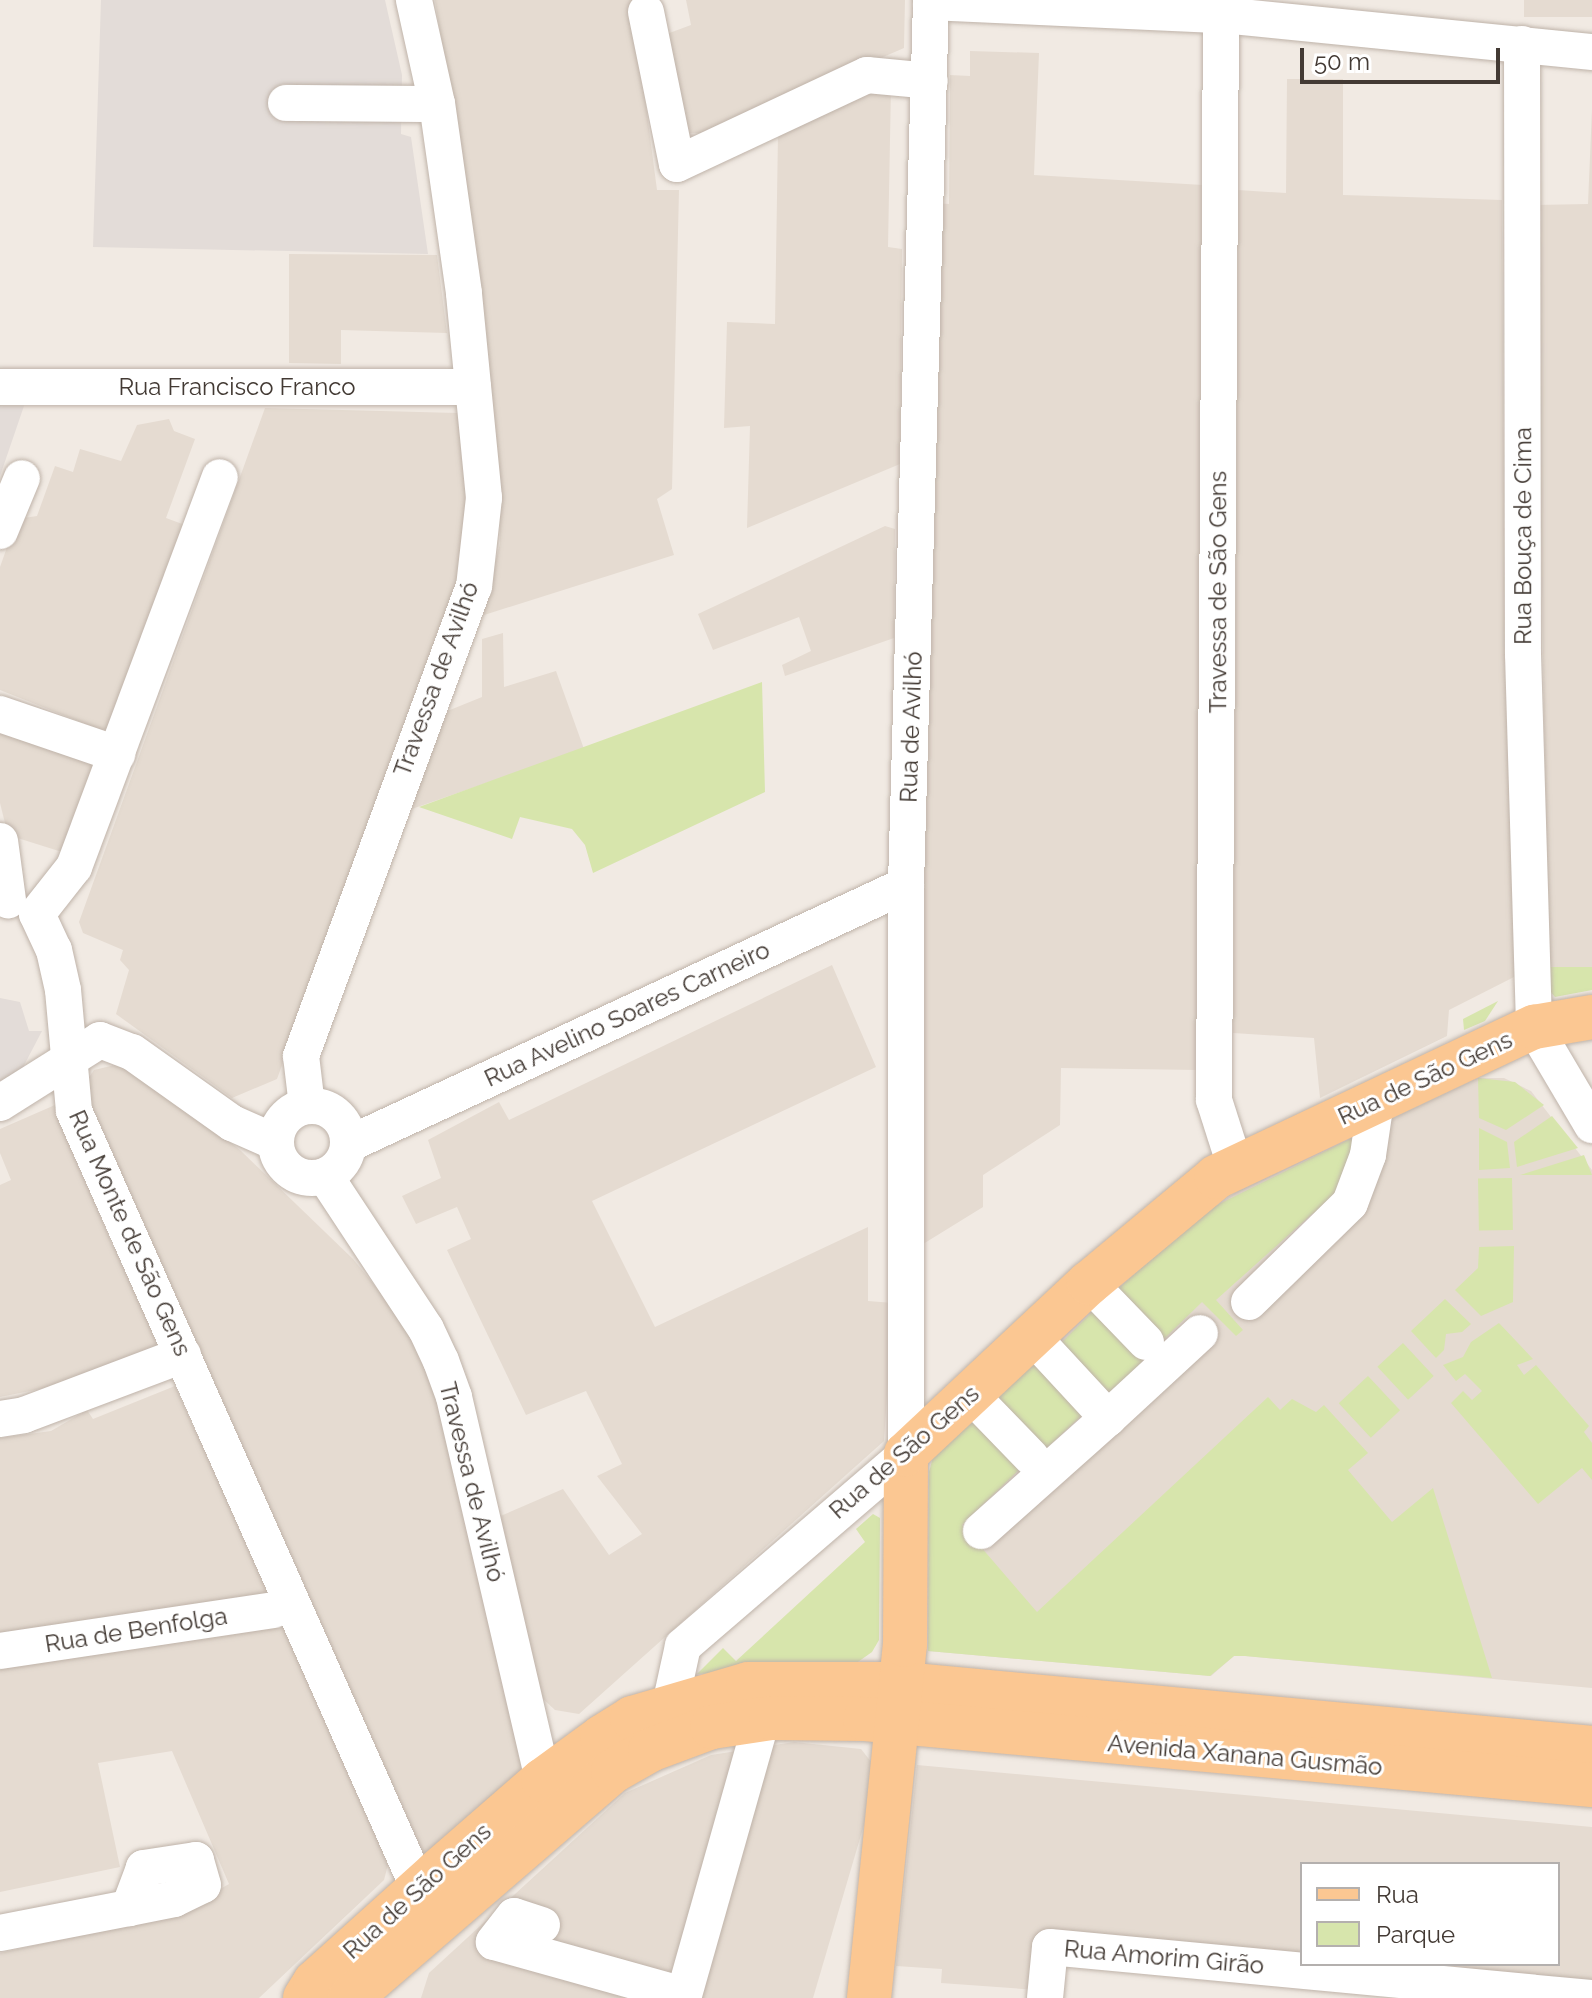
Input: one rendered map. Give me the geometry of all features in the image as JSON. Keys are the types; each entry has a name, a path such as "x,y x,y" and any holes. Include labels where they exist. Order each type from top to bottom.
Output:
{"main road":[{"name":"Rua de São Gens","path":"906,1454 1089,1283 1181,1202 1235,1166 1534,1027 1592,1017"},
{"path":"869,1998 900,1705 906,1454"},
{"name":"Avenida Xanana Gusmão","path":"674,1722 748,1684 900,1705 1592,1785"},
{"name":"Avenida Xanana Gusmão","path":"674,1722 814,1716 900,1705 1592,1748"},
{"name":"Rua de São Gens","path":"305,1998 315,1982 419,1889 554,1794 613,1771 674,1722"},
{"name":"Rua de São Gens","path":"353,1997 554,1794"}],"street":[{"name":"Travessa de Avilhó","path":"307,1106 301,1056 474,587 484,498 437,104 414,0"},
{"path":"931,1 1221,15 1592,52"},
{"name":"Rua de Avilhó","path":"906,1454 906,885 931,1"},
{"path":"646,12 677,164 867,75 930,81"},
{"name":"Travessa de São Gens","path":"1221,15 1214,1100 1235,1166"},
{"name":"Rua Bouça de Cima","path":"1522,44 1523,654 1534,1027"},
{"path":"286,103 437,104"},
{"name":"Rua Francisco Franco","path":"0,387 473,387"},
{"path":"15,904 74,867 220,477"},
{"path":"0,531 22,478"},
{"path":"0,714 117,754"},
{"name":"Rua Monte de São Gens","path":"0,841 15,904 54,950 71,1056 68,1088 74,1111 419,1889"},
{"name":"Rua Avelino Soares Carneiro","path":"349,1144 906,885"},
{"path":"1534,1027 1592,1125"},
{"path":"0,1103 100,1040 132,1052 232,1123 275,1142 290,1172 314,1179 325,1176 342,1164 349,1144 337,1115 307,1106 286,1117 275,1142"},
{"path":"1367,1216 1365,1165 1376,1101"},
{"path":"1266,1295 1344,1212 1365,1165"},
{"name":"Travessa de Avilhó","path":"325,1176 426,1329 454,1397 554,1794"},
{"path":"1089,1283 1146,1342"},
{"path":"981,1531 1200,1333"},
{"path":"1032,1336 1108,1418"},
{"path":"0,1419 24,1415 183,1355"},
{"path":"970,1394 1031,1457"},
{"name":"Rua de São Gens","path":"674,1722 683,1646 906,1454"},
{"name":"Rua de Benfolga","path":"0,1651 273,1610"},
{"path":"542,1925 514,1916 494,1942 684,1995 762,1719"},
{"path":"0,1933 129,1908"},
{"name":"Rua Amorim Girão","path":"1045,1998 1050,1947 1329,1985 1591,1998"}],"shaded area":[{"path":"101,0 385,0 402,75 401,134 411,137 428,254 93,247"},
{"path":"435,0 632,0 657,190 679,190 672,489 657,499 674,555 481,616 500,544 499,483 473,240"},
{"path":"686,0 905,0 904,48 708,133 687,133 664,35 691,25"},
{"path":"1524,0 1592,0 1592,17 1524,17"},
{"path":"970,51 1039,53 1034,175 1203,185 1198,1070 1061,1068 1060,1125 983,1175 983,1207 915,1249 935,203 949,204 950,75 970,76"},
{"path":"1287,79 1343,79 1343,195 1502,200 1505,673 1516,976 1449,1010 1447,1036 1320,1098 1314,1038 1233,1033 1238,190 1286,193"},
{"path":"866,86 891,86 888,247 902,249 900,464 747,528 750,426 724,428 727,322 775,324 778,134"},
{"path":"1592,109 1592,967 1548,967 1536,205 1588,204"},
{"path":"289,254 437,255 447,333 341,330 341,364 289,363"},
{"path":"0,403 25,403 0,476"},
{"path":"265,408 458,413 468,482 458,579 277,1079 232,1098 116,1014 129,970 120,960 123,950 83,933 79,922"},
{"path":"169,419 174,431 195,439 166,518 185,525 108,728 101,730 0,690 0,567 17,519 37,516 55,466 73,472 80,449 121,461 137,425"},
{"path":"885,526 895,529 894,638 785,676 782,665 811,651 799,617 713,650 698,614"},
{"path":"503,633 504,687 556,671 584,749 406,811 445,712 482,697 482,639"},
{"path":"0,727 98,763 62,852 8,835 0,803"},
{"path":"832,965 876,1067 592,1201 655,1327 868,1227 868,1301 893,1303 884,1441 579,1714 555,1710 540,1696 496,1518 563,1489 609,1555 642,1534 597,1476 622,1464 586,1391 526,1415 447,1250 471,1239 457,1207 416,1224 402,1196 441,1178 428,1140 499,1102 509,1120"},
{"path":"0,998 20,1002 29,1031 42,1031 20,1073 0,1082"},
{"path":"119,1064 134,1068 240,1150 353,1259 406,1324 429,1370 455,1455 522,1771 422,1860 90,1116 88,1079 94,1070"},
{"path":"1478,1078 1504,1078 1531,1091 1592,1170 1592,1688 1245,1656 1234,1656 1211,1676 928,1651 929,1472 1055,1344 1181,1230 1238,1191"},
{"path":"55,1105 113,1247 121,1243 167,1343 65,1384 0,1397 0,1185 11,1180 0,1153 0,1129"},
{"path":"175,1386 196,1433 206,1431 279,1603 0,1641 0,1438 51,1431 87,1410 93,1419"},
{"path":"287,1617 391,1853 384,1880 259,1998 0,1998 0,1953 174,1915 229,1884 172,1751 98,1763 120,1867 0,1892 0,1660"},
{"path":"794,1742 861,1749 872,1763 871,1801 813,1998 421,1998 429,1973 625,1793 711,1755"},
{"path":"917,1765 1592,1827 1592,1986 1374,1966 1560,1966 1560,1862 1300,1862 1300,1960 1044,1936 1037,1990 941,1983 942,1969 896,1966"}],"green space":[{"path":"762,682 765,792 593,873 585,845 572,829 520,817 512,839 419,807"},
{"path":"1548,967 1592,967 1592,990 1555,997 1548,989"},
{"path":"1498,1001 1485,1021 1464,1030 1463,1019"},
{"path":"1478,1078 1515,1082 1544,1105 1506,1130 1479,1118"},
{"path":"1552,1116 1578,1148 1517,1167 1514,1142"},
{"path":"1479,1128 1507,1142 1510,1168 1479,1170"},
{"path":"1354,1137 1336,1206 1312,1214 1216,1300 1243,1330 1236,1336 1202,1302 1163,1340 1118,1289 1203,1212"},
{"path":"1584,1155 1592,1175 1520,1175"},
{"path":"1512,1178 1513,1230 1479,1231 1478,1179"},
{"path":"1514,1246 1513,1302 1481,1316 1455,1290 1478,1268 1479,1247"},
{"path":"1445,1299 1471,1324 1462,1332 1446,1334 1444,1350 1436,1358 1411,1331"},
{"path":"1096,1308 1146,1358 1107,1397 1057,1347"},
{"path":"1499,1323 1533,1359 1517,1365 1524,1375 1536,1365 1589,1426 1584,1432 1592,1443 1592,1480 1582,1468 1538,1504 1451,1403 1463,1391 1472,1400 1482,1391 1465,1374 1456,1381 1443,1365 1463,1357 1471,1342"},
{"path":"1403,1343 1434,1376 1408,1400 1377,1367"},
{"path":"1036,1361 1084,1413 1044,1450 996,1399"},
{"path":"1368,1376 1400,1410 1371,1438 1339,1403"},
{"path":"1268,1397 1280,1410 1292,1399 1316,1412 1324,1405 1368,1453 1348,1470 1392,1522 1433,1488 1492,1678 1245,1656 1234,1656 1210,1676 928,1651 929,1472 933,1457 975,1418 1023,1466 962,1525 1037,1612"},
{"path":"873,1514 880,1518 879,1640 872,1652 855,1664 697,1674 723,1648 736,1661 865,1542 856,1529"}]}
